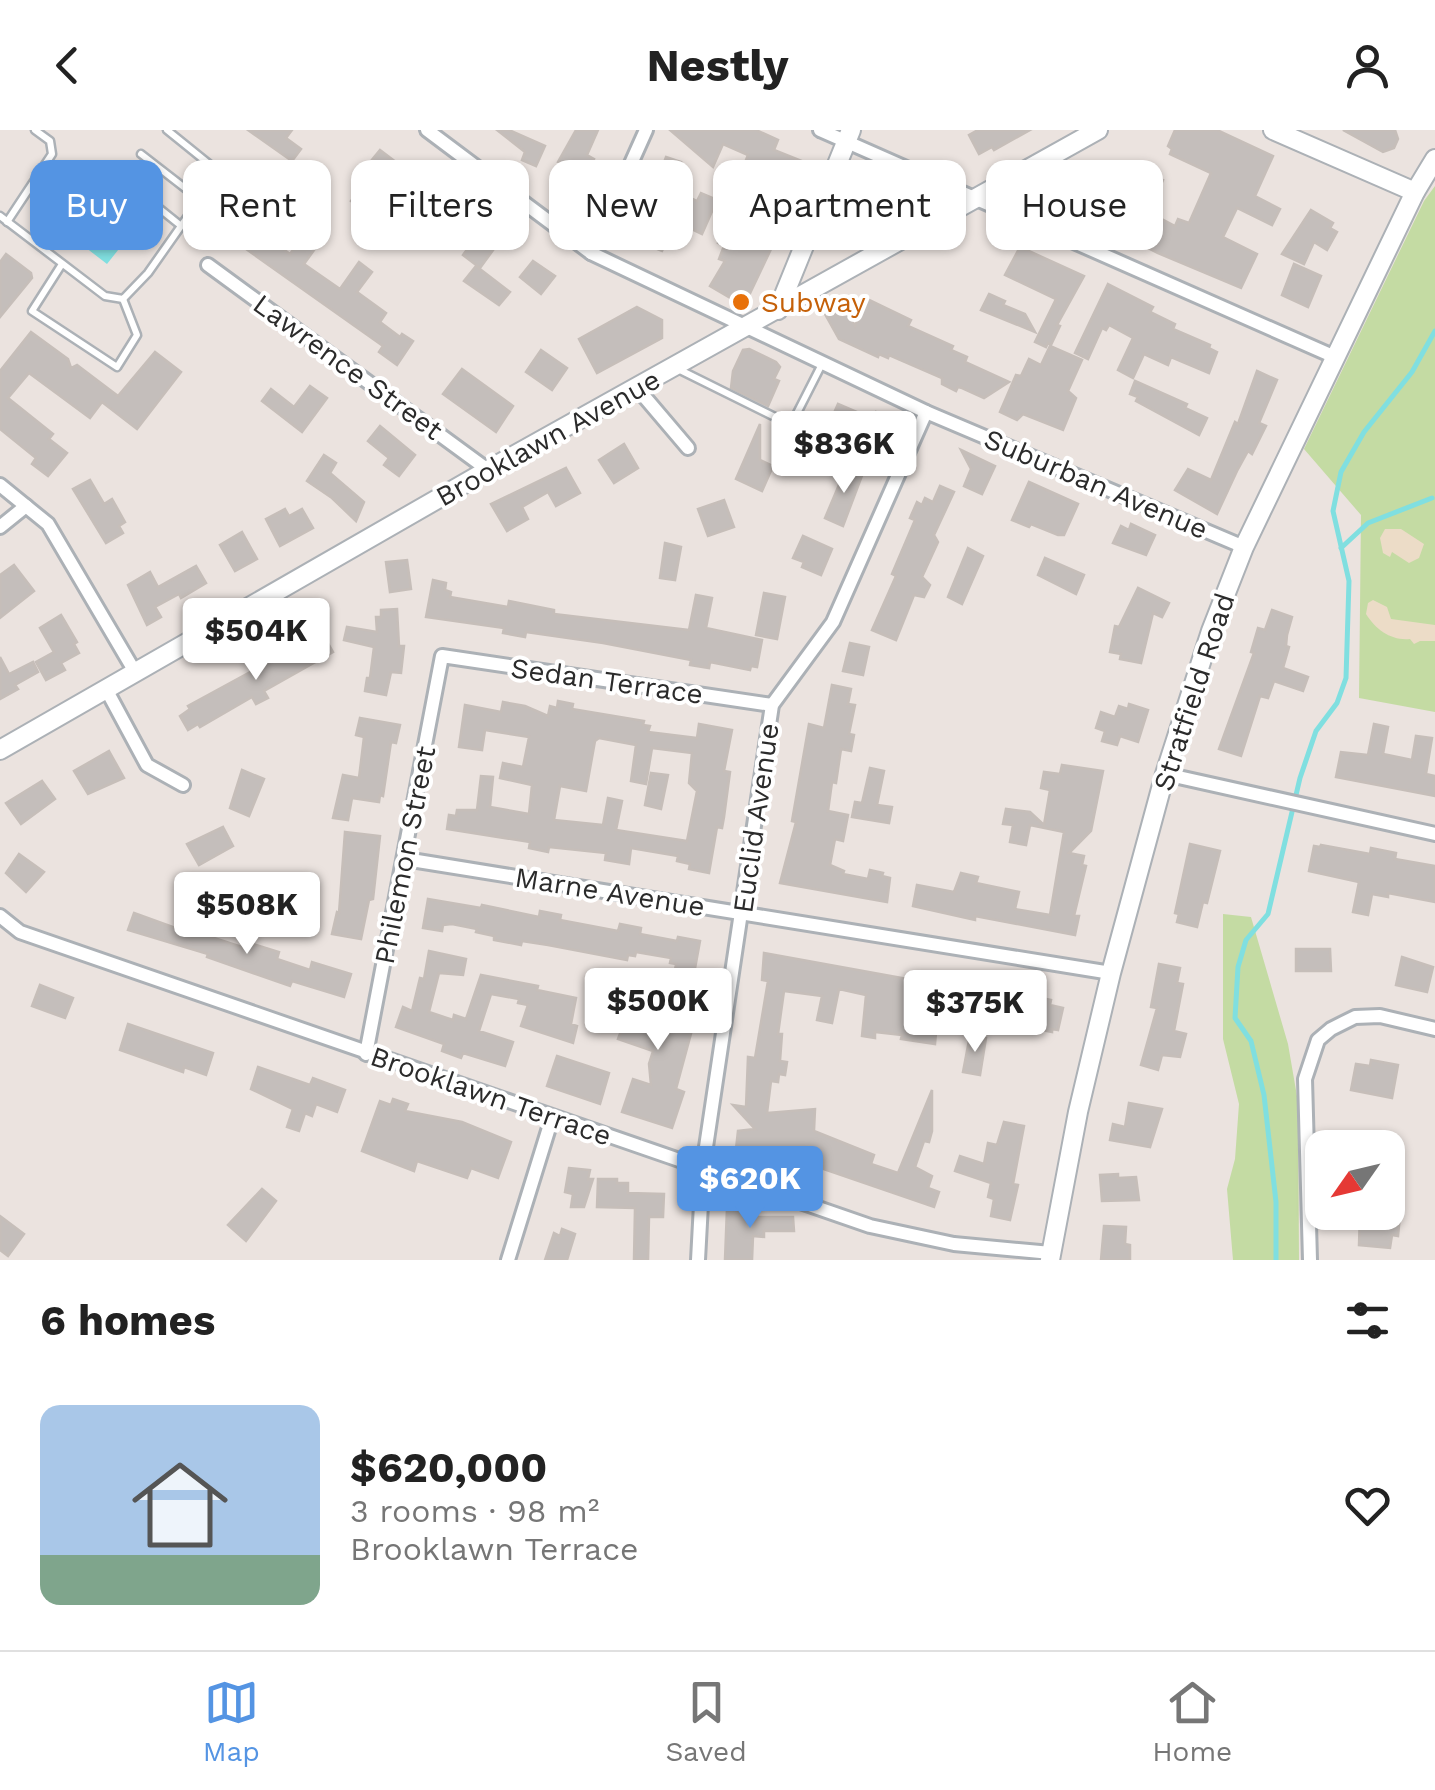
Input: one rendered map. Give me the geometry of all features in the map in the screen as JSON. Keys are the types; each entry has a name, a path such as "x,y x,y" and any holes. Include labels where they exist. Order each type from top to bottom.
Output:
{"street":[{"name":"Suburban Avenue","path":"427,130 591,253 926,412 1244,547"},
{"path":"591,253 646,130"},
{"path":"820,130 848,136 976,199 1336,357"},
{"name":"Brooklawn Avenue","path":"0,750 488,470 1098,130"},
{"path":"1273,130 1415,192"},
{"path":"778,311 848,136"},
{"name":"Stratfield Road","path":"1050,1257 1078,1112 1111,973 1165,774 1211,631 1244,547 1415,192 1435,160"},
{"name":"Lawrence Street","path":"208,265 488,470"},
{"path":"638,388 688,448"},
{"name":"Euclid Avenue","path":"698,1260 704,1167 772,705 833,622 926,412"},
{"path":"0,484 48,524 135,672"},
{"path":"0,528 26,506"},
{"name":"Sedan Terrace","path":"442,656 772,705"},
{"name":"Philemon Street","path":"366,1054 442,656"},
{"path":"106,689 147,765 183,784"},
{"path":"1165,774 1435,834"},
{"name":"Marne Avenue","path":"405,859 1111,973"},
{"name":"Brooklawn Terrace","path":"0,916 20,932 870,1226 954,1244 1050,1257"},
{"path":"1310,1260 1306,1079 1318,1040 1331,1028 1355,1017 1380,1016 1435,1029"},
{"path":"508,1260 552,1118"}],"lane":[{"path":"35,130 50,141 52,154 4,219 105,296 123,299"},
{"path":"167,130 204,160"},
{"path":"141,154 183,186"},
{"path":"163,211 180,225"},
{"path":"123,299 148,273 183,221"},
{"path":"62,264 32,311 116,367 138,336 123,299"},
{"path":"675,368 791,425 822,363"}],"green space":[{"path":"1435,186 1435,712 1359,698 1361,515 1304,449 1424,201"},
{"path":"1223,914 1251,917 1288,1044 1298,1102 1299,1260 1233,1260 1227,1189 1235,1159 1239,1104 1223,1039"}],"sand":[{"path":"1385,529 1401,529 1424,544 1419,558 1409,563 1392,552 1390,557 1383,553 1380,538"},
{"path":"1373,600 1387,607 1391,619 1435,625 1435,641 1414,644 1410,639 1385,633 1366,614 1368,603"}],"water":[{"path":"89,250 118,250 107,264"}],"building":[{"path":"248,130 292,130 286,138 301,149 291,160"},
{"path":"497,130 509,130 545,146 536,166 522,160 525,152"},
{"path":"576,130 598,130 587,155 594,160 559,160"},
{"path":"670,130 756,130 778,140 774,150 799,160 746,160 748,155 723,144 713,167"},
{"path":"978,130 1030,130 979,154 969,135"},
{"path":"1175,130 1217,130 1273,156 1255,196 1280,209 1272,225 1237,208 1223,237 1257,254 1241,288 1152,250 1163,250 1163,220 1175,226 1178,219 1189,223 1211,173 1170,154 1172,149 1168,146"},
{"path":"1343,130 1395,130 1398,139 1394,148 1383,152"},
{"path":"380,150 393,160 372,160"},
{"path":"701,193 713,198 713,209 702,234 693,230 693,199 697,201"},
{"path":"1311,210 1333,223 1330,228 1337,232 1327,250 1314,242 1304,264 1282,254"},
{"path":"247,250 285,250 290,254 293,250 314,250 304,264 340,289 359,262 372,272 357,292 386,313 380,322 400,337 402,334 413,341 397,365 379,352 383,346"},
{"path":"467,250 493,250 480,268 463,255"},
{"path":"722,250 771,250 744,306 710,286 725,261 719,259"},
{"path":"1018,250 1027,250 1084,276 1057,325 1060,326 1051,345 1035,342 1056,299 1005,275"},
{"path":"6,254 32,278 0,317 0,262"},
{"path":"533,261 555,276 541,294 520,277"},
{"path":"1294,264 1321,276 1308,307 1282,295"},
{"path":"476,266 510,292 499,305 464,281"},
{"path":"1108,284 1153,307 1150,312 1175,324 1173,329 1210,345 1217,352 1209,373 1171,357 1168,365 1144,354 1133,378 1118,370 1133,338 1109,325 1106,330 1102,328 1088,359 1075,353"},
{"path":"989,294 1025,314 1035,332 981,310"},
{"path":"867,299 911,320 908,326 953,346 951,350 967,357 965,362 1009,382 984,398 958,387 956,391 942,384 942,378 889,355 878,357 839,339 825,314 843,304 855,326"},
{"path":"637,307 662,320 662,338 597,373 579,339"},
{"path":"31,332 68,359 71,368 77,365 118,396 155,352 181,372 137,429 102,402 90,418 29,373 8,398 53,434 49,439 67,453 48,476 32,464 36,458 0,429 0,371"},
{"path":"1050,346 1082,360 1068,391 1076,398 1063,430 1023,414 1017,420 1000,412 1016,375 1021,376 1029,359 1041,365"},
{"path":"749,349 780,367 774,379 779,381 768,406 731,388 733,371 743,350"},
{"path":"541,350 567,368 552,390 526,372"},
{"path":"462,369 513,406 496,432 443,394"},
{"path":"1257,371 1277,380 1259,423 1266,426 1252,454 1248,451 1217,514 1175,490 1188,469 1211,480 1235,422 1238,424"},
{"path":"1135,381 1187,404 1185,408 1207,418 1199,435 1136,401 1138,397 1130,394"},
{"path":"310,386 327,398 302,432 262,401 271,389 294,407"},
{"path":"838,404 873,419 876,412 898,423 883,455 878,453 876,457 863,451 864,437 830,422"},
{"path":"760,424 760,460 773,466 762,491 736,479"},
{"path":"380,426 415,455 399,476 384,465 389,458 368,441"},
{"path":"624,444 638,468 614,483 599,460"},
{"path":"961,450 995,466 982,494 964,486 971,469"},
{"path":"324,455 336,463 330,473 364,502 356,521 307,481"},
{"path":"847,466 863,473 843,526 825,518"},
{"path":"566,468 580,493 556,506 548,492 522,507 528,519 507,531 491,504"},
{"path":"90,480 104,504 112,499 125,522 119,526 123,533 106,543 73,489"},
{"path":"1029,482 1078,504 1064,535 1012,520"},
{"path":"940,486 954,492 934,535 938,542 922,577 930,585 924,597 914,595 896,640 872,630 896,576 892,574 915,520 910,518 917,502 922,505 925,498 933,502"},
{"path":"724,500 734,527 708,536 698,509"},
{"path":"285,509 289,516 302,509 313,528 280,546 266,519"},
{"path":"1131,524 1155,535 1146,555 1113,543 1121,526 1129,530"},
{"path":"242,532 257,559 235,571 220,545"},
{"path":"803,536 832,549 821,575 802,567 804,562 793,558"},
{"path":"665,543 681,547 675,580 660,578"},
{"path":"968,548 983,556 962,604 948,597"},
{"path":"1045,558 1084,575 1076,594 1038,575"},
{"path":"407,560 411,589 390,592 386,562"},
{"path":"14,565 34,591 0,618 0,575"},
{"path":"196,566 206,583 155,607 161,617 147,625 128,585 150,572 158,587"},
{"path":"433,580 446,583 450,597 508,607 509,601 554,610 554,614 689,630 696,595 712,598 706,628 762,640 757,667 751,666 750,670 710,662 709,668 690,665 691,660 603,643 526,632 525,637 503,633 504,628 426,617"},
{"path":"1138,588 1169,603 1162,617 1153,613 1141,663 1120,659 1121,654 1110,652 1115,626 1119,627"},
{"path":"764,593 785,597 777,639 756,635"},
{"path":"397,609 399,646 404,646 401,673 391,672 386,695 365,691 374,647 344,640 347,627 377,632 376,617 381,617 381,610"},
{"path":"1272,610 1292,617 1283,668 1308,677 1303,691 1274,681 1268,698 1260,696 1241,756 1219,749 1254,653 1251,652 1258,628 1265,630"},
{"path":"61,615 79,653 61,663 65,670 46,680 36,662 54,652 40,628"},
{"path":"322,633 333,652 264,691 268,698 256,704 252,697 188,730 180,716 190,709 188,706"},
{"path":"850,643 869,647 863,675 843,671"},
{"path":"0,657 9,674 33,662 38,672 0,699"},
{"path":"832,685 851,689 848,704 855,705 849,734 854,735 851,751 841,749 836,783 832,782 828,811 848,815 843,841 835,839 830,865 844,871 843,874 868,879 870,870 883,873 882,876 890,878 887,902 780,883 796,822 792,821 809,724 824,728"},
{"path":"558,701 573,704 572,709 644,721 643,725 650,726 648,732 697,738 699,724 732,730 724,771 730,772 724,817 722,828 717,827 709,873 689,869 690,864 677,861 678,856 631,848 629,864 605,860 606,853 549,847 548,852 529,848 530,842 447,829 449,815 456,816 457,810 477,810 481,776 493,777 490,807 529,814 532,785 500,778 503,763 523,767 529,737 485,730 482,750 459,747 465,705 501,712 503,702 548,716 550,706 557,708","holes":["599,738 636,745 631,781 646,784 652,748 692,753 689,783 697,791 687,841 616,830 622,801 608,798 603,825 554,820 560,786 586,791 595,741"]},
{"path":"1129,704 1148,710 1138,742 1120,736 1117,745 1102,741 1105,731 1096,728 1101,712 1115,717 1119,706 1128,709"},
{"path":"360,718 400,725 396,743 391,742 383,796 380,795 379,802 352,798 348,820 333,818 343,775 359,778 364,737 356,735"},
{"path":"1374,724 1388,727 1383,754 1412,760 1416,736 1432,738 1426,774 1435,776 1435,796 1336,777 1341,752 1368,755"},
{"path":"109,751 124,778 88,794 74,771"},
{"path":"1062,765 1103,771 1091,831 1069,853 1084,856 1082,865 1086,866 1074,916 1079,916 1075,935 913,906 917,885 954,892 961,873 978,877 976,883 1019,892 1015,909 1050,915 1064,832 1030,825 1026,845 1010,842 1013,825 1003,824 1006,809 1030,812 1044,825 1050,790 1041,788 1044,772 1060,774"},
{"path":"870,768 884,771 877,805 892,807 889,823 852,817 855,802 862,803"},
{"path":"242,770 264,779 249,816 230,808"},
{"path":"651,773 668,775 661,809 645,805"},
{"path":"42,781 55,799 21,824 6,803"},
{"path":"223,827 233,846 199,865 187,844"},
{"path":"345,832 380,836 373,899 369,900 361,939 332,934 339,913"},
{"path":"1190,844 1220,851 1197,927 1177,922 1179,914 1175,913"},
{"path":"1314,846 1370,854 1371,848 1396,853 1395,859 1435,866 1435,902 1388,893 1388,897 1372,894 1368,915 1353,912 1359,882 1309,871"},
{"path":"19,854 44,872 26,892 6,873"},
{"path":"428,899 539,917 540,911 561,915 560,920 618,931 620,924 641,928 640,934 700,941 694,974 675,970 671,958 636,952 635,956 628,955 627,960 522,941 521,945 494,940 494,936 476,932 477,929 452,924 443,925 442,931 423,928"},
{"path":"134,913 192,934 193,931 248,949 250,943 279,952 277,959 310,970 312,962 351,974 344,997 292,981 290,986 207,957 208,954 128,930"},
{"path":"1296,949 1330,949 1331,971 1296,971"},
{"path":"429,951 466,959 463,975 439,973 429,1012 453,1020 454,1015 466,1019 481,975 538,986 537,990 576,998 571,1024 577,1026 573,1043 521,1026 528,1005 518,1003 519,999 491,994 479,1031 513,1042 505,1066 463,1053 461,1058 442,1051 444,1044 396,1027 403,1007 412,1011"},
{"path":"764,953 968,990 964,1008 938,1010 935,1044 875,1032 875,1038 862,1036 866,995 839,989 832,1023 817,1020 822,996 784,991 778,1034 782,1034 780,1061 787,1062 785,1075 779,1074 778,1082 771,1081 767,1113 815,1109 814,1131 874,1155 871,1164 898,1173 932,1090 932,1131 915,1167 932,1176 928,1188 939,1192 934,1207 806,1163 810,1151 765,1149 765,1154 736,1149 738,1131 755,1129 733,1105 746,1107 748,1057 755,1058 768,981 762,980"},
{"path":"1402,957 1433,967 1427,992 1396,985"},
{"path":"1159,964 1180,968 1177,983 1183,984 1174,1031 1186,1034 1180,1057 1162,1055 1158,1070 1141,1065 1157,1008 1151,1007"},
{"path":"40,985 73,998 65,1018 32,1006"},
{"path":"628,991 669,999 671,991 691,994 688,1029 692,1030 676,1089 684,1092 672,1128 622,1112 633,1079 651,1085 649,1064 653,1051 618,1039 630,1007 625,1006"},
{"path":"1032,996 1051,1000 1050,1005 1063,1008 1058,1030 1015,1025 1019,1000 1031,1002"},
{"path":"128,1024 213,1053 206,1075 184,1067 183,1072 120,1050"},
{"path":"970,1035 986,1038 980,1075 963,1072"},
{"path":"557,1056 609,1073 600,1104 547,1086"},
{"path":"1371,1060 1398,1065 1392,1098 1351,1090 1356,1064 1370,1066"},
{"path":"258,1067 310,1085 313,1078 345,1090 337,1112 316,1104 312,1116 305,1113 299,1131 287,1127 293,1109 251,1089"},
{"path":"393,1099 408,1104 405,1111 462,1122 511,1142 498,1178 471,1168 467,1178 417,1161 414,1171 362,1151 380,1101 391,1105"},
{"path":"1129,1103 1162,1109 1150,1147 1110,1140 1113,1124 1125,1127"},
{"path":"1004,1122 1024,1126 1010,1220 991,1216 991,1183 955,1171 960,1156 984,1164 988,1143 997,1145"},
{"path":"569,1168 590,1170 588,1179 593,1179 584,1207 571,1207 573,1194 565,1192"},
{"path":"1118,1174 1118,1178 1136,1177 1139,1200 1102,1201 1100,1175"},
{"path":"598,1179 628,1183 628,1193 664,1194 663,1217 649,1217 648,1260 634,1260 635,1208 597,1207"},
{"path":"262,1189 276,1201 246,1241 228,1225"},
{"path":"727,1208 755,1209 755,1216 759,1217 793,1217 794,1231 764,1231 764,1237 753,1236 752,1260 725,1260"},
{"path":"0,1216 24,1234 8,1256 0,1250"},
{"path":"1104,1226 1126,1227 1125,1244 1130,1245 1130,1260 1101,1260"},
{"path":"562,1229 575,1234 567,1260 545,1260 554,1233 560,1236"},
{"path":"1359,1230 1399,1230 1398,1236 1392,1235 1390,1248 1359,1245"}],"waterway":[{"path":"1276,1260 1276,1202 1264,1095 1251,1041 1235,1018 1238,967 1246,940 1268,914 1300,778 1316,731 1337,703 1346,678 1349,581 1333,511 1341,472 1364,432 1412,372 1435,331"},
{"path":"1341,548 1368,523 1432,498"}],"place":[{"name":"Subway","path":"741,302"}]}
